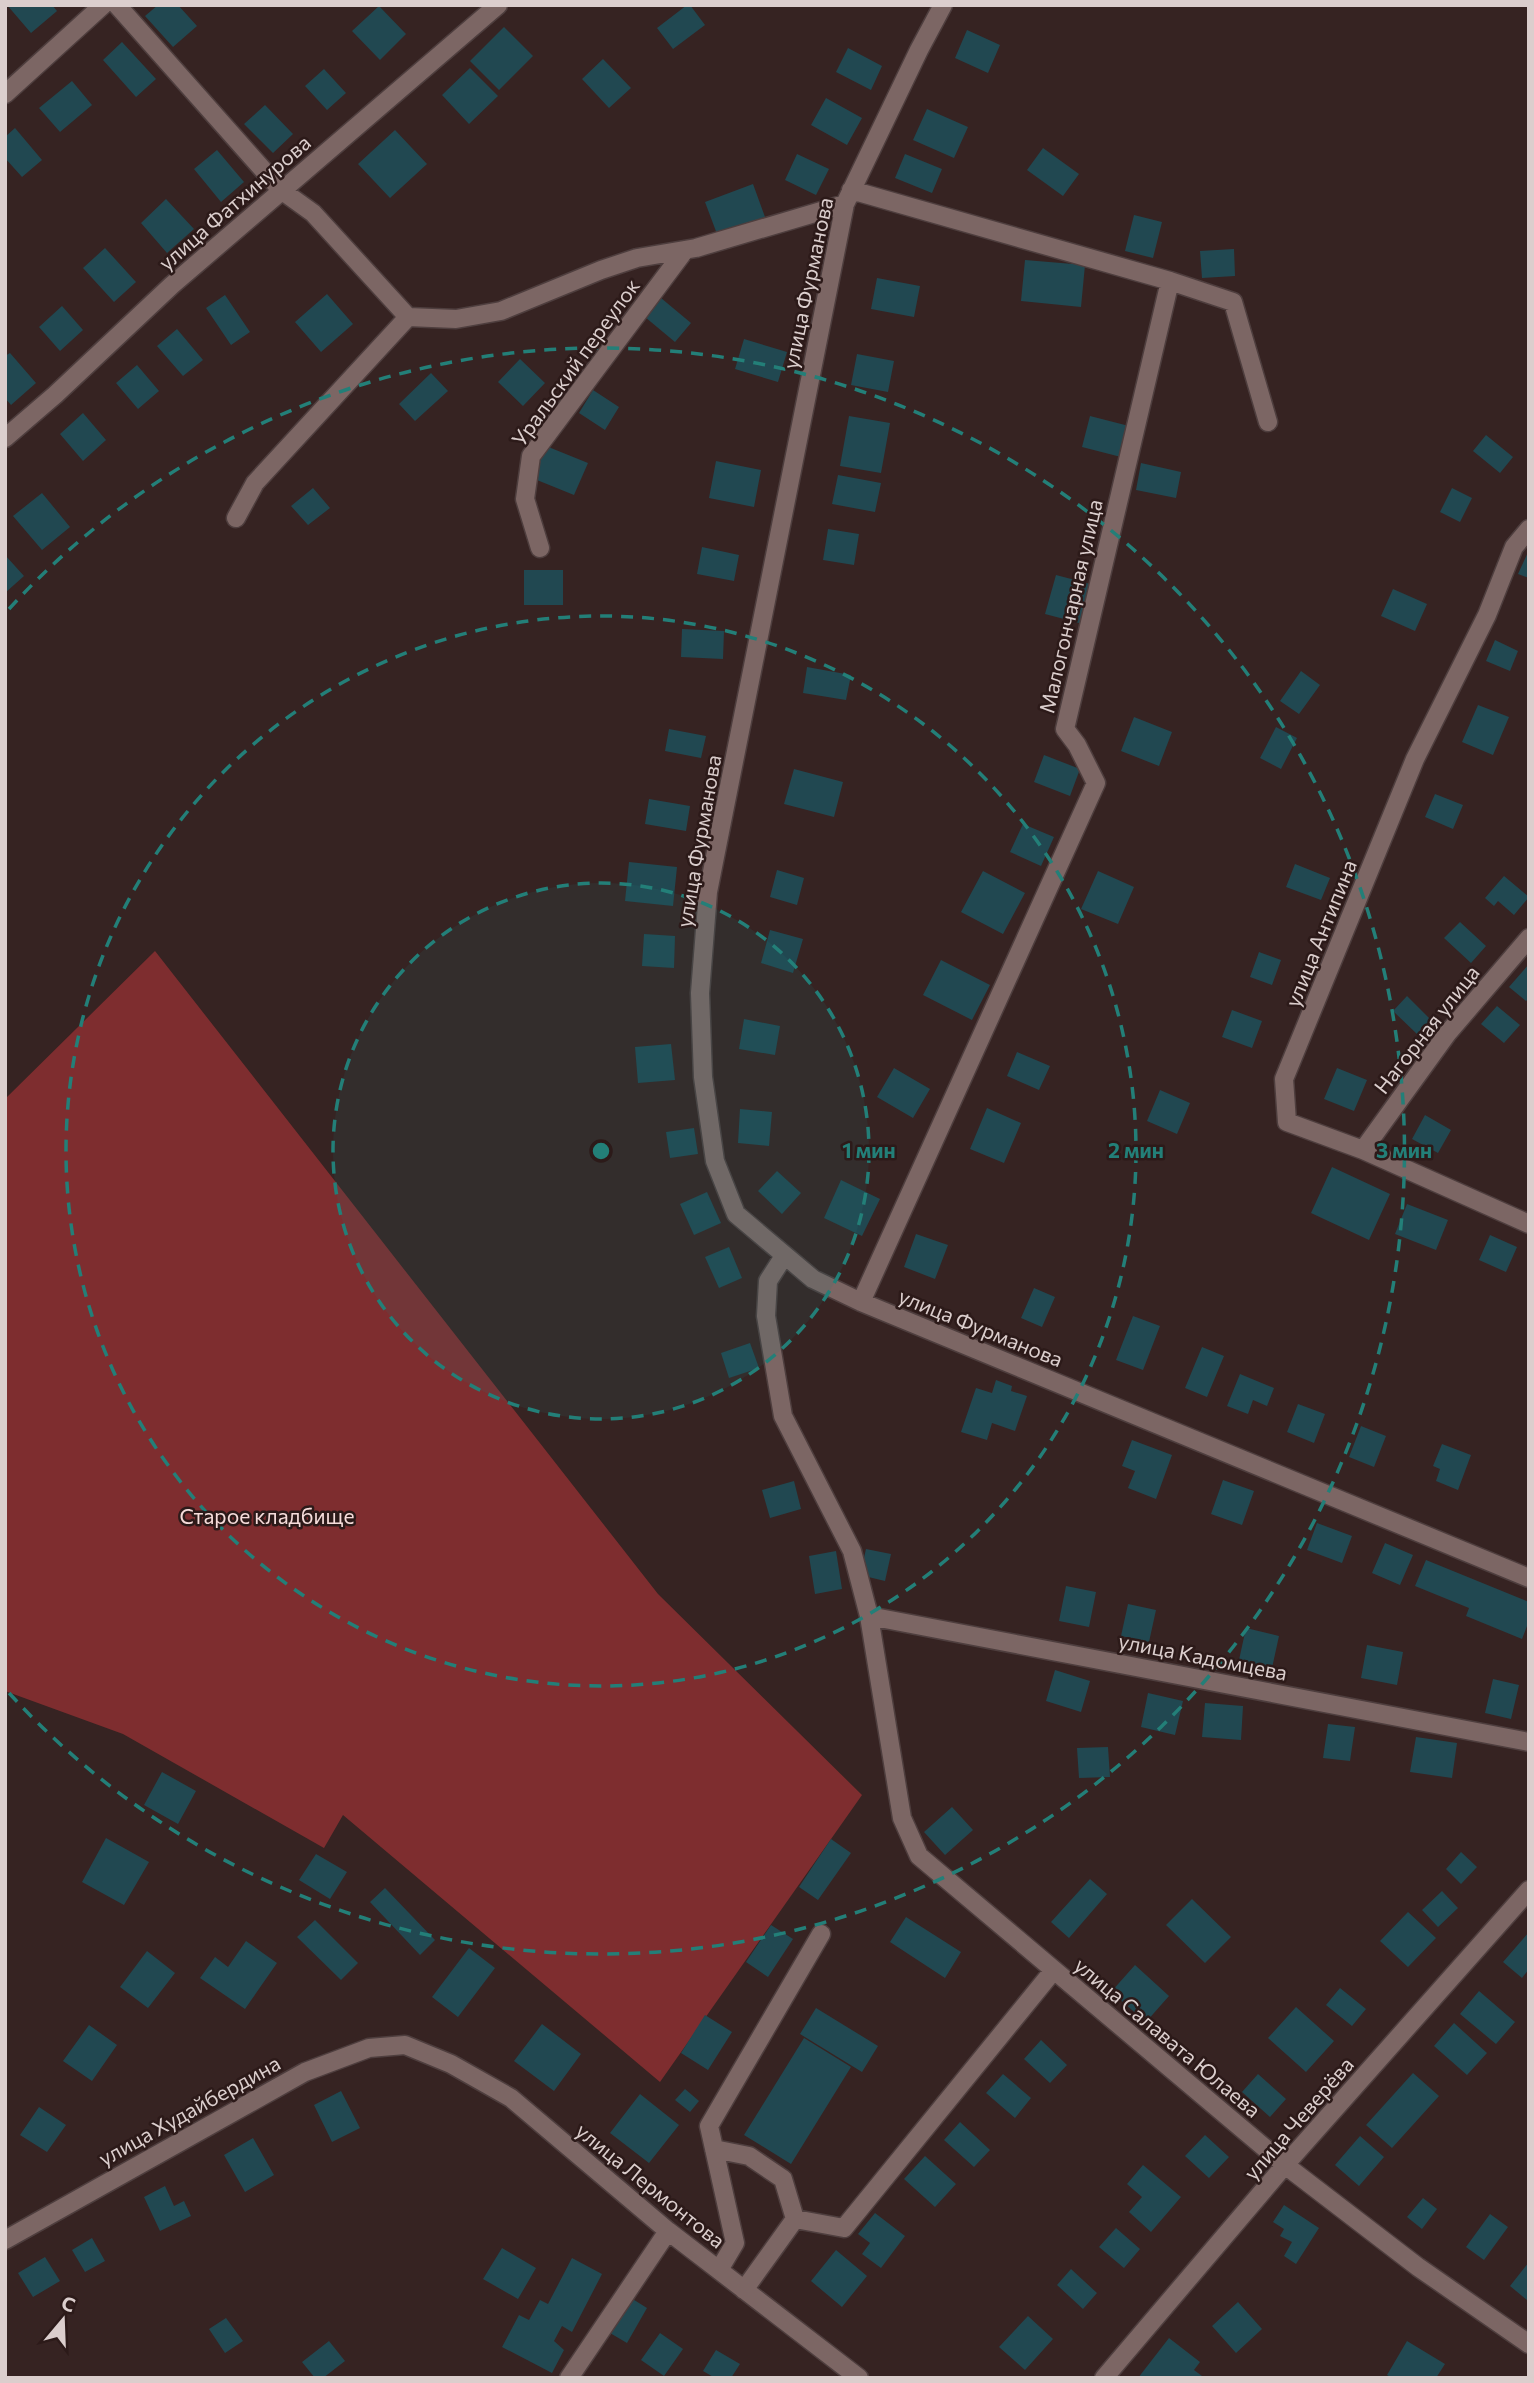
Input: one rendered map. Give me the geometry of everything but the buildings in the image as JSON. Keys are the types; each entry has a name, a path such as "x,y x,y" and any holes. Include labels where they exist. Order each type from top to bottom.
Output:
{"street":[{"path":"5,94 103,5"},
{"path":"117,5 281,190 313,213 408,317 456,319 501,311 613,266 638,258 685,250 848,197 1170,281 1233,302 1268,422"},
{"name":"улица Фатхинурова","path":"5,438 172,285 498,5"},
{"name":"улица Фурманова","path":"943,5 848,197 709,892 700,993 703,1077 715,1161 737,1214 813,1279 861,1302 1529,1578"},
{"name":"Уральский переулок","path":"540,548 525,499 531,456 685,250"},
{"name":"Малогончарная улица","path":"861,1302 1096,783 1077,745 1065,729 1170,281"},
{"path":"236,518 255,482 408,317"},
{"name":"улица Антипина","path":"1529,529 1514,547 1487,615 1415,760 1284,1079 1287,1122 1363,1150 1529,1224"},
{"name":"Нагорная улица","path":"1363,1150 1447,1034 1529,938"},
{"path":"784,1256 768,1281 766,1316 782,1416 852,1551 869,1615"},
{"name":"улица Кадомцева","path":"869,1615 1529,1742"},
{"name":"улица Салавата Юлаева","path":"869,1615 902,1818 919,1856 1053,1972 1285,2165 1418,2267 1529,2344"},
{"name":"улица Чеверёва","path":"1104,2378 1285,2165 1528,1893"},
{"path":"719,2270 735,2243 709,2126 821,1934"},
{"path":"795,2219 844,2228 1053,1972"},
{"name":"улица Лермонтова","path":"405,2045 451,2064 511,2098 668,2231 859,2378"},
{"name":"улица Худайбердина","path":"5,2240 305,2072 369,2048 405,2045"},
{"path":"714,2149 749,2156 783,2179 795,2219"},
{"path":"744,2290 795,2219"},
{"path":"569,2378 668,2231"}],"green space":[{"name":"Старое кладбище","path":"155,951 658,1594 862,1795 660,2082 343,1815 324,1848 123,1734 5,1691 5,1099"}]}
